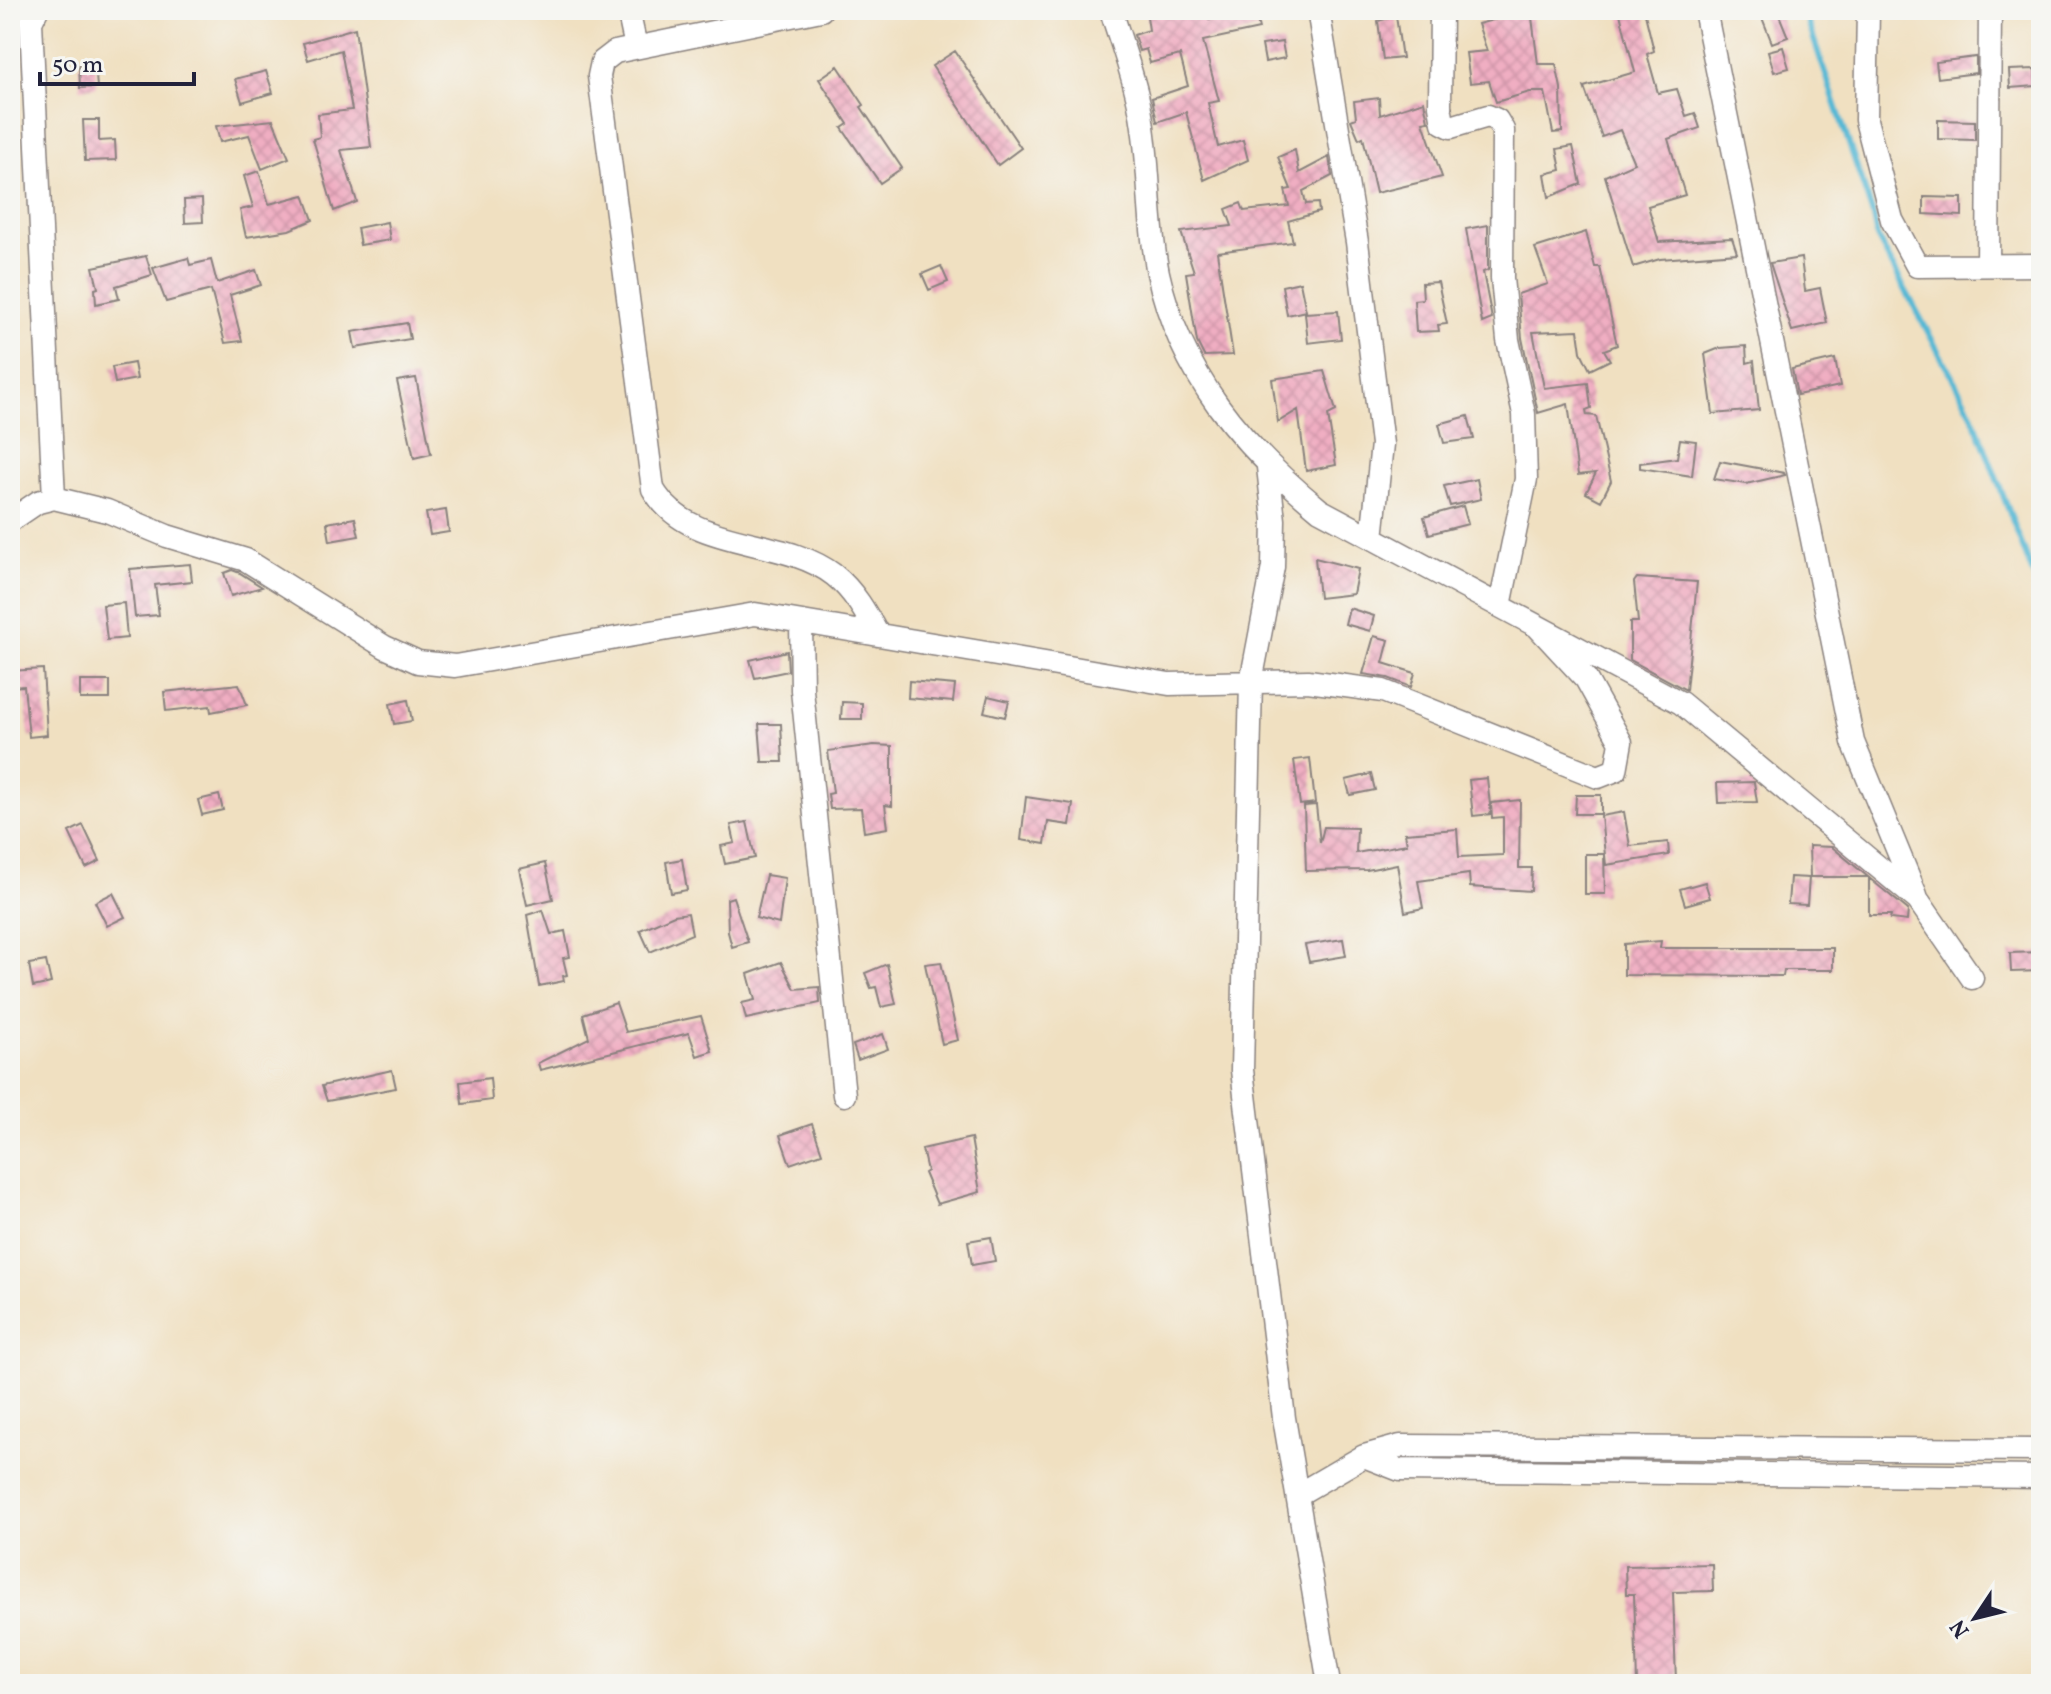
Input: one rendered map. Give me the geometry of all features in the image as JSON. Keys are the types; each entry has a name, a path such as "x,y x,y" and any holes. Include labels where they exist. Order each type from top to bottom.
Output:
{"street":[{"path":"37,10 31,22 54,498"},
{"path":"628,10 636,47"},
{"path":"821,10 615,52 602,62 599,76 653,489 662,504 683,523 807,560 834,576 862,605 878,635"},
{"path":"1111,10 1140,109 1158,273 1175,328 1220,413 1268,467 1320,510 1681,703 1918,900"},
{"path":"1318,10 1357,242 1382,444 1372,538"},
{"path":"1441,10 1440,106 1443,123 1451,127 1488,116 1497,120 1503,130 1502,278 1508,340 1524,414 1526,479 1500,606"},
{"path":"1705,10 1853,742 1918,900 1972,978"},
{"path":"1868,10 1866,120 1892,220 1917,266 2041,265"},
{"path":"1988,265 1990,10"},
{"path":"1268,467 1274,520 1273,567 1251,682 1242,1070 1284,1418 1329,1684"},
{"path":"10,521 38,502 54,498 107,511 167,536 246,560 385,647 418,662 455,666 755,614 1169,684 1308,681 1383,691 1598,777 1616,770 1621,742 1586,679 1537,626"},
{"path":"801,622 802,690 844,1095"},
{"path":"1297,1495 1364,1456 1400,1446 2041,1450"},
{"path":"1364,1456 1400,1470 2041,1477"}],"building":[{"path":"1146,10 1207,10 1209,19 1255,11 1259,29 1203,41 1219,101 1208,103 1218,147 1243,140 1248,160 1204,180 1186,112 1157,122 1152,98 1188,86 1180,55 1150,63 1146,49 1139,51 1134,35 1149,30"},
{"path":"1531,10 1538,64 1556,64 1561,88 1562,132 1553,133 1545,92 1530,92 1496,102 1489,81 1470,83 1466,53 1487,51 1478,24"},
{"path":"1619,10 1644,10 1654,51 1647,54 1658,93 1677,89 1686,116 1695,113 1700,128 1668,139 1685,195 1648,206 1659,242 1732,238 1737,253 1660,259 1633,267 1605,176 1634,163 1620,130 1602,137 1584,87 1635,72"},
{"path":"1759,10 1777,10 1788,37 1772,43"},
{"path":"1396,16 1402,58 1383,60 1378,21"},
{"path":"355,28 371,147 341,150 357,202 334,211 313,139 320,137 318,114 352,110 341,50 308,60 303,43"},
{"path":"1282,42 1285,58 1265,62 1262,45"},
{"path":"1783,47 1789,68 1774,72 1768,51"},
{"path":"955,51 1021,148 998,165 932,66"},
{"path":"1976,57 1976,73 1938,78 1936,62"},
{"path":"95,64 97,87 80,88 79,65"},
{"path":"838,66 902,168 880,183 842,128 848,124 819,79"},
{"path":"2035,69 2036,86 2010,88 2009,70"},
{"path":"266,71 273,93 242,102 235,79"},
{"path":"1379,98 1380,115 1424,101 1428,121 1423,122 1442,177 1376,193 1363,137 1359,139 1351,120 1356,118 1354,101"},
{"path":"83,120 99,120 99,141 115,140 116,160 85,161"},
{"path":"273,120 289,158 262,169 249,135 220,142 216,126"},
{"path":"1938,120 1975,121 1975,140 1938,139"},
{"path":"1573,146 1581,184 1549,197 1545,174 1561,170 1557,149"},
{"path":"1295,150 1299,173 1329,157 1332,176 1303,191 1306,204 1318,203 1319,212 1288,221 1293,242 1217,252 1233,355 1204,356 1197,342 1186,273 1194,272 1181,232 1232,226 1226,209 1241,203 1244,211 1289,206 1285,190 1291,189 1278,157"},
{"path":"259,171 269,204 304,195 313,220 289,230 246,237 240,210 253,207 244,176"},
{"path":"1924,197 1962,198 1962,216 1924,214"},
{"path":"202,199 203,222 185,223 184,200"},
{"path":"387,222 390,240 360,245 357,228"},
{"path":"1488,225 1488,270 1483,272 1492,319 1482,323 1466,229"},
{"path":"1586,232 1595,267 1600,267 1617,345 1604,350 1610,360 1590,370 1581,352 1578,330 1533,332 1544,388 1588,383 1591,408 1586,410 1587,415 1596,416 1611,481 1601,501 1586,493 1596,473 1578,475 1568,404 1538,413 1522,338 1518,294 1548,284 1535,248"},
{"path":"146,256 152,275 116,286 119,299 96,304 95,289 98,288 93,267"},
{"path":"188,258 190,265 211,260 217,283 256,270 261,285 230,295 242,341 225,343 211,290 166,302 153,268"},
{"path":"1801,258 1805,291 1820,288 1827,323 1792,331 1770,263"},
{"path":"941,266 948,282 929,290 922,274"},
{"path":"1300,282 1306,311 1287,315 1282,286"},
{"path":"1438,282 1447,324 1438,325 1439,331 1416,332 1414,300 1423,299 1422,283"},
{"path":"1338,311 1341,339 1308,343 1305,313"},
{"path":"407,323 410,339 355,348 352,332"},
{"path":"1746,346 1747,363 1754,361 1759,410 1713,414 1705,354 1720,348"},
{"path":"1835,359 1840,386 1797,395 1792,369"},
{"path":"134,363 137,379 115,383 112,367"},
{"path":"1324,371 1336,411 1328,415 1336,465 1306,471 1298,410 1278,422 1272,379"},
{"path":"416,378 431,454 414,458 397,381"},
{"path":"1468,416 1474,439 1444,443 1439,424"},
{"path":"1680,439 1696,441 1692,476 1640,468 1640,463 1677,458"},
{"path":"1720,461 1785,475 1746,484 1714,479"},
{"path":"1477,479 1481,499 1450,506 1444,486"},
{"path":"1463,506 1468,524 1429,534 1424,517"},
{"path":"446,510 449,532 430,535 426,513"},
{"path":"355,518 359,536 330,541 327,523"},
{"path":"1315,558 1358,569 1353,594 1319,598"},
{"path":"190,564 192,581 155,585 159,615 135,617 130,569"},
{"path":"232,570 262,587 231,596 224,573"},
{"path":"1637,578 1697,582 1686,690 1630,660 1630,622 1638,622 1634,582"},
{"path":"124,603 127,638 107,640 103,605"},
{"path":"1349,608 1374,616 1370,631 1345,624"},
{"path":"1374,636 1389,640 1383,663 1415,673 1411,687 1388,678 1363,674"},
{"path":"787,651 788,671 755,678 750,660"},
{"path":"43,669 47,735 29,737 24,686 10,687 10,671"},
{"path":"80,681 110,681 110,699 80,699"},
{"path":"909,681 955,685 953,702 908,698"},
{"path":"239,684 247,705 211,712 210,706 166,711 164,692"},
{"path":"988,696 1009,701 1005,717 984,712"},
{"path":"408,700 412,721 394,724 390,704"},
{"path":"842,702 862,703 862,719 841,719"},
{"path":"759,724 781,724 783,762 762,762"},
{"path":"892,746 892,806 885,805 888,828 864,832 861,808 830,809 828,794 833,793 828,751"},
{"path":"1310,758 1315,803 1300,805 1294,760"},
{"path":"1371,774 1375,790 1350,795 1346,780"},
{"path":"1487,778 1491,814 1473,816 1469,780"},
{"path":"1754,782 1757,802 1718,803 1717,783"},
{"path":"219,795 223,810 202,815 198,800"},
{"path":"1576,795 1601,795 1601,814 1575,814"},
{"path":"1026,797 1073,804 1070,825 1048,822 1045,844 1021,840"},
{"path":"1520,800 1519,868 1532,868 1531,891 1470,887 1469,874 1418,881 1423,908 1405,912 1397,864 1367,870 1306,871 1304,806 1316,805 1320,843 1324,827 1357,828 1356,853 1407,844 1405,833 1457,829 1459,857 1503,855 1503,817 1492,818 1491,803"},
{"path":"1624,812 1630,846 1668,842 1669,855 1606,865 1601,816"},
{"path":"747,822 755,858 725,864 721,846 735,843 731,825"},
{"path":"83,825 100,861 86,868 69,832"},
{"path":"1809,846 1832,847 1868,877 1810,877"},
{"path":"1585,854 1604,854 1605,894 1585,894"},
{"path":"682,859 687,890 671,893 666,862"},
{"path":"545,863 553,899 527,905 519,869"},
{"path":"766,875 785,878 779,924 756,918"},
{"path":"1790,877 1809,878 1807,905 1788,904"},
{"path":"1869,878 1908,910 1907,921 1890,919 1891,915 1869,915"},
{"path":"1705,882 1710,898 1685,905 1680,889"},
{"path":"113,893 125,917 107,926 95,902"},
{"path":"733,897 748,942 732,947 728,932 727,899"},
{"path":"543,910 551,934 565,931 570,957 563,958 567,975 563,976 564,981 539,986 527,915"},
{"path":"688,913 692,934 650,952 640,930 674,915"},
{"path":"1343,939 1346,956 1309,962 1305,945"},
{"path":"1661,941 1660,948 1833,948 1833,970 1784,970 1783,976 1624,975 1624,944"},
{"path":"2041,952 2041,971 2011,972 2010,953"},
{"path":"46,961 51,983 33,987 29,964"},
{"path":"781,962 795,989 819,987 820,1003 746,1019 742,1003 755,1000 748,974"},
{"path":"941,962 958,1040 942,1044 925,964"},
{"path":"887,964 896,1004 881,1007 876,987 871,988 865,973"},
{"path":"616,1003 626,1032 701,1016 712,1051 697,1056 689,1033 540,1070 538,1063 589,1038 583,1014"},
{"path":"883,1034 888,1049 858,1060 853,1045"},
{"path":"392,1070 396,1088 327,1101 322,1086"},
{"path":"490,1078 492,1100 462,1104 460,1082"},
{"path":"812,1124 822,1153 790,1164 780,1135"},
{"path":"971,1138 980,1192 937,1204 924,1173 927,1171 922,1149"},
{"path":"991,1237 995,1261 972,1265 968,1241"},
{"path":"1712,1564 1713,1591 1673,1592 1676,1682 1637,1683 1634,1594 1626,1594 1625,1566"}],"waterway":[{"path":"1804,10 1872,212 1877,237 1972,414 2041,595"}]}
